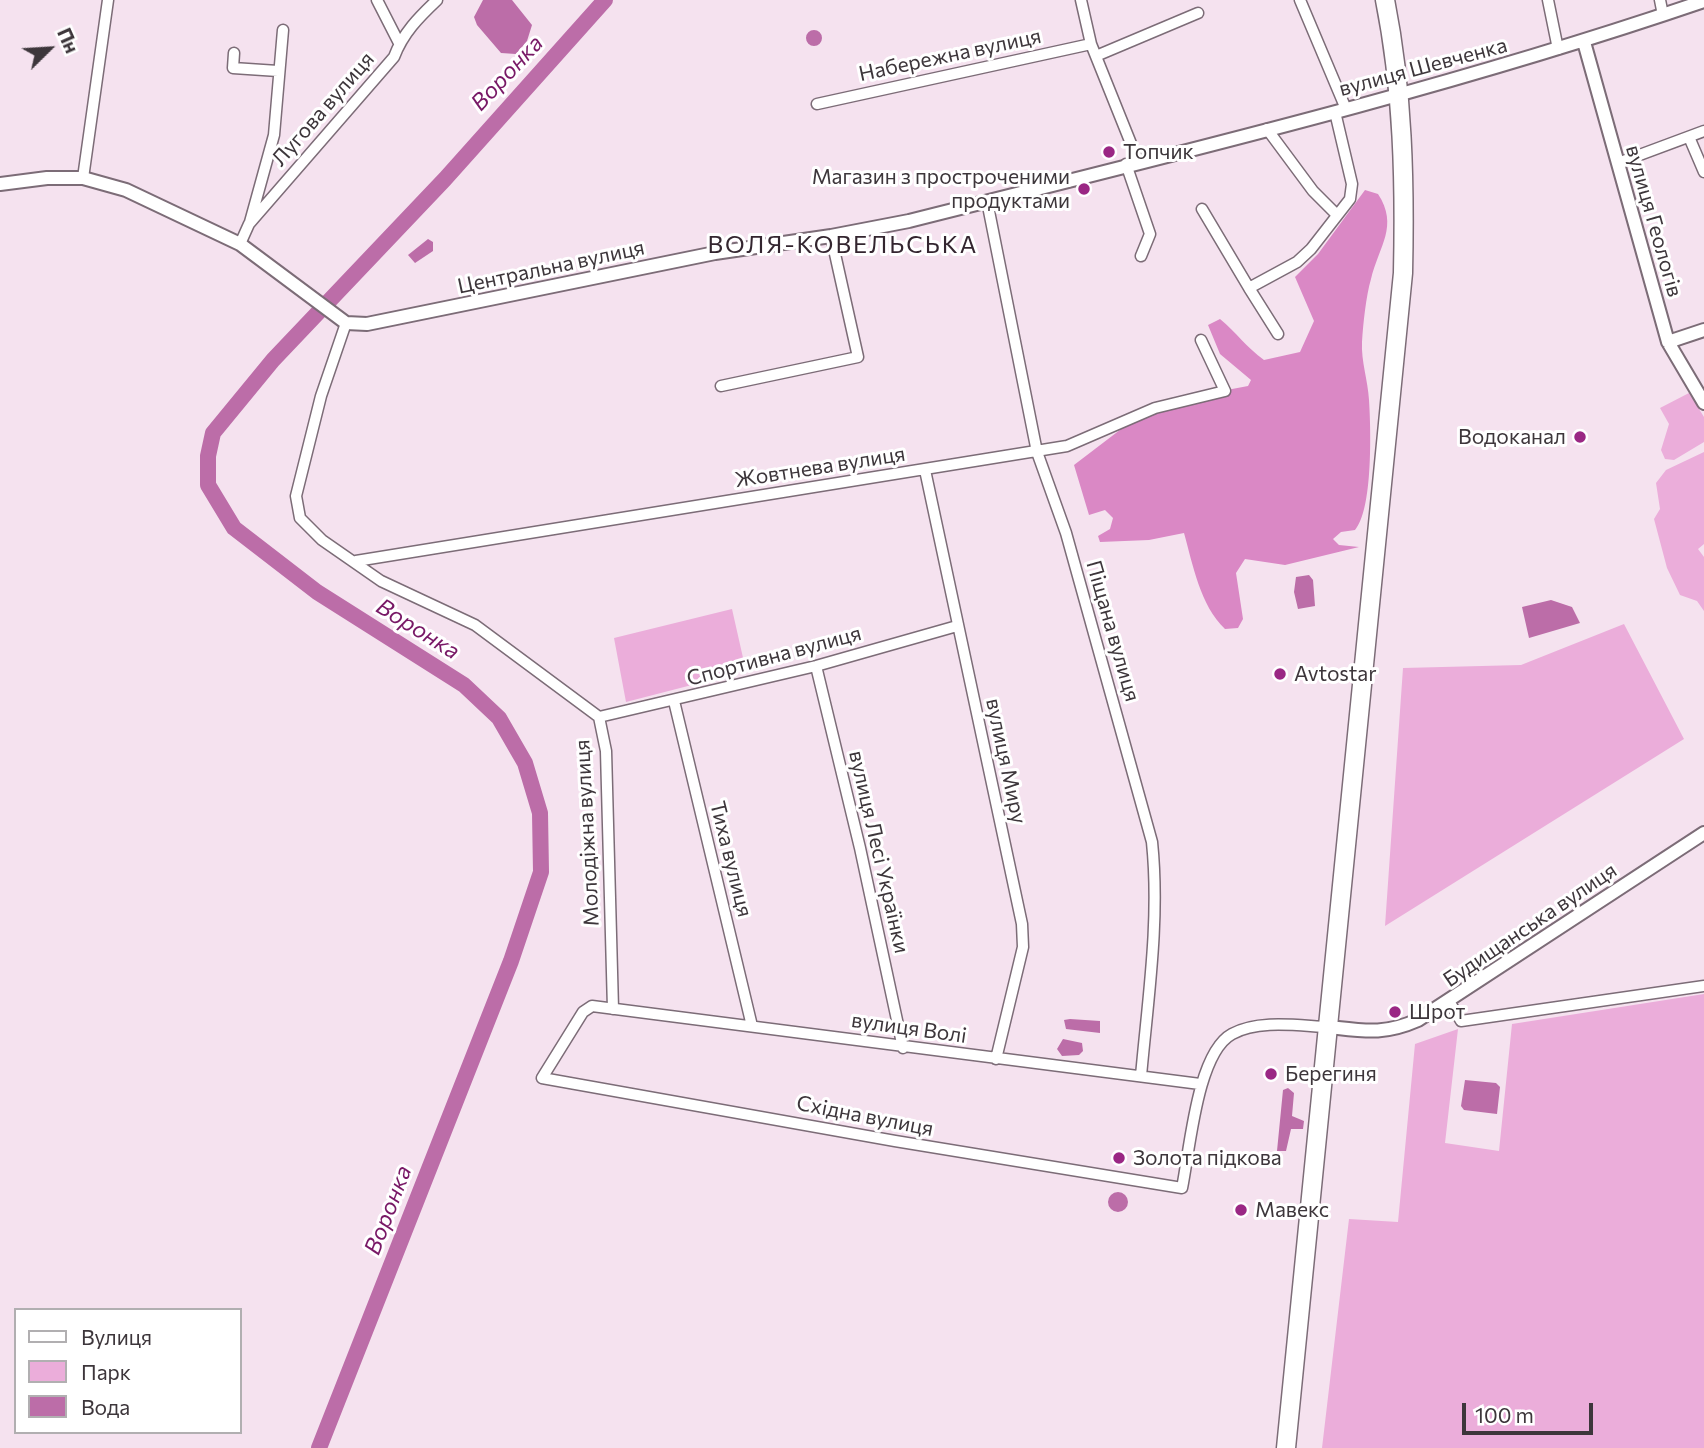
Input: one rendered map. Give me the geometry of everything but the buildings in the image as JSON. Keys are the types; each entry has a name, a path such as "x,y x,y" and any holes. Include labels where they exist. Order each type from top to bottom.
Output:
{"highway":[{"path":"1286,1448 1403,273 1404,167 1398,94 1385,0"}],"street":[{"path":"83,178 108,0"},
{"path":"377,0 399,43"},
{"name":"Лугова вулиця","path":"240,244 249,224 394,57 399,43 414,22 437,0"},
{"path":"1081,0 1091,44 1138,161 1150,234 1141,256"},
{"path":"1249,288 1297,262 1350,199 1352,184 1340,110 1300,0"},
{"path":"1548,0 1558,49"},
{"path":"1660,0 1663,15"},
{"name":"вулиця Шевченка","path":"1138,161 1340,110 1584,42 1704,1"},
{"path":"1096,56 1198,13"},
{"path":"249,224 274,135 283,30"},
{"name":"вулиця Геологів","path":"1584,42 1668,342 1704,403"},
{"name":"Набережна вулиця","path":"817,104 1091,44"},
{"path":"234,54 233,68 278,71"},
{"path":"1266,129 1313,191 1337,215"},
{"path":"1618,163 1704,131"},
{"path":"1689,137 1704,172"},
{"name":"Центральна вулиця","path":"346,323 367,324 420,315 715,253 831,236 987,201 1138,161"},
{"path":"1,183 83,178 126,190 240,244 346,323"},
{"name":"Піщана вулиця","path":"987,201 1037,452 1066,533 1152,842 1156,879 1141,1076"},
{"path":"1202,209 1278,334"},
{"path":"721,386 858,357 831,236"},
{"name":"Молодіжна вулиця","path":"346,323 321,396 296,506 306,526 356,561 406,595 475,625 598,717 606,751 613,1009"},
{"path":"1668,342 1704,330"},
{"name":"Жовтнева вулиця","path":"356,561 1037,452 1080,442 1155,408 1225,391 1200,340"},
{"name":"вулиця Миру","path":"925,470 1021,924 1023,947 996,1059"},
{"name":"Спортивна вулиця","path":"598,717 816,666 957,626"},
{"name":"вулиця Лесі Українки","path":"816,666 860,848 902,1048"},
{"name":"Тиха вулиця","path":"674,701 752,1026"},
{"name":"Будищанська вулиця","path":"1329,1027 1378,1032 1396,1030 1450,1002 1704,833"},
{"path":"1450,1002 1461,1021 1704,986"},
{"name":"вулиця Волі","path":"542,1078 583,1012 592,1006 902,1048 1200,1084"},
{"path":"1200,1084 1220,1042 1234,1032 1288,1025 1329,1027"},
{"name":"Східна вулиця","path":"542,1078 895,1142 1182,1188 1200,1084"}],"green space":[{"path":"1689,393 1704,417 1704,442 1674,460 1665,459 1661,450 1669,424 1660,408"},
{"path":"1704,452 1704,544 1698,549 1704,557 1704,611 1697,601 1680,595 1667,568 1654,519 1660,509 1656,483 1666,470"},
{"path":"732,609 746,671 626,702 614,638"},
{"path":"1624,624 1684,739 1385,926 1403,668 1521,665"},
{"path":"1704,994 1704,1448 1322,1448 1349,1219 1398,1222 1415,1044 1458,1029 1445,1143 1499,1151 1512,1024"}],"shaded area":[{"path":"1365,190 1378,194 1387,216 1385,236 1369,286 1362,335 1370,413 1368,488 1361,520 1355,530 1341,532 1333,539 1339,545 1359,547 1285,565 1245,559 1236,573 1243,619 1238,628 1225,629 1203,597 1184,533 1149,540 1100,542 1098,536 1110,529 1113,518 1105,510 1089,515 1074,465 1133,420 1211,393 1248,386 1251,380 1220,354 1208,325 1220,319 1264,360 1300,352 1314,321 1295,277 1318,254"}],"water":[{"path":"483,0 512,0 532,25 527,41 516,54 501,53 477,25 474,17"},
{"path":"811,30 817,30 822,38 820,44 811,46 806,41 806,35"},
{"path":"428,239 433,242 433,251 415,263 408,255"},
{"path":"1309,575 1313,580 1315,606 1298,609 1294,592 1296,577"},
{"path":"1551,600 1572,607 1580,623 1529,638 1522,607"},
{"path":"1064,1020 1100,1021 1100,1033 1066,1029"},
{"path":"1063,1039 1082,1043 1083,1051 1079,1055 1062,1056 1057,1049"},
{"path":"1465,1080 1496,1083 1500,1087 1497,1114 1464,1110 1461,1106"},
{"path":"1288,1088 1294,1093 1292,1116 1304,1121 1303,1129 1291,1129 1286,1151 1277,1151 1283,1090"},
{"path":"1118,1192 1125,1195 1128,1202 1125,1209 1118,1212 1111,1209 1108,1202 1111,1195"}],"waterway":[{"name":"Воронка","path":"319,1448 511,961 541,872 540,813 525,763 499,718 464,685 317,592 234,528 208,485 208,456 213,433 273,360 445,179 605,0"}],"place":[{"name":"Топчик","path":"1109,152"},
{"name":"Магазин з простроченими продуктами","path":"1084,189"},
{"name":"Водоканал","path":"1580,437"},
{"name":"Avtostar","path":"1280,674"},
{"name":"Шрот","path":"1395,1012"},
{"name":"Берегиня","path":"1271,1074"},
{"name":"Золота підкова","path":"1119,1158"},
{"name":"Мавекс","path":"1241,1210"}],"district":[{"name":"ВОЛЯ-КОВЕЛЬСЬКА","path":"843,245"}]}
